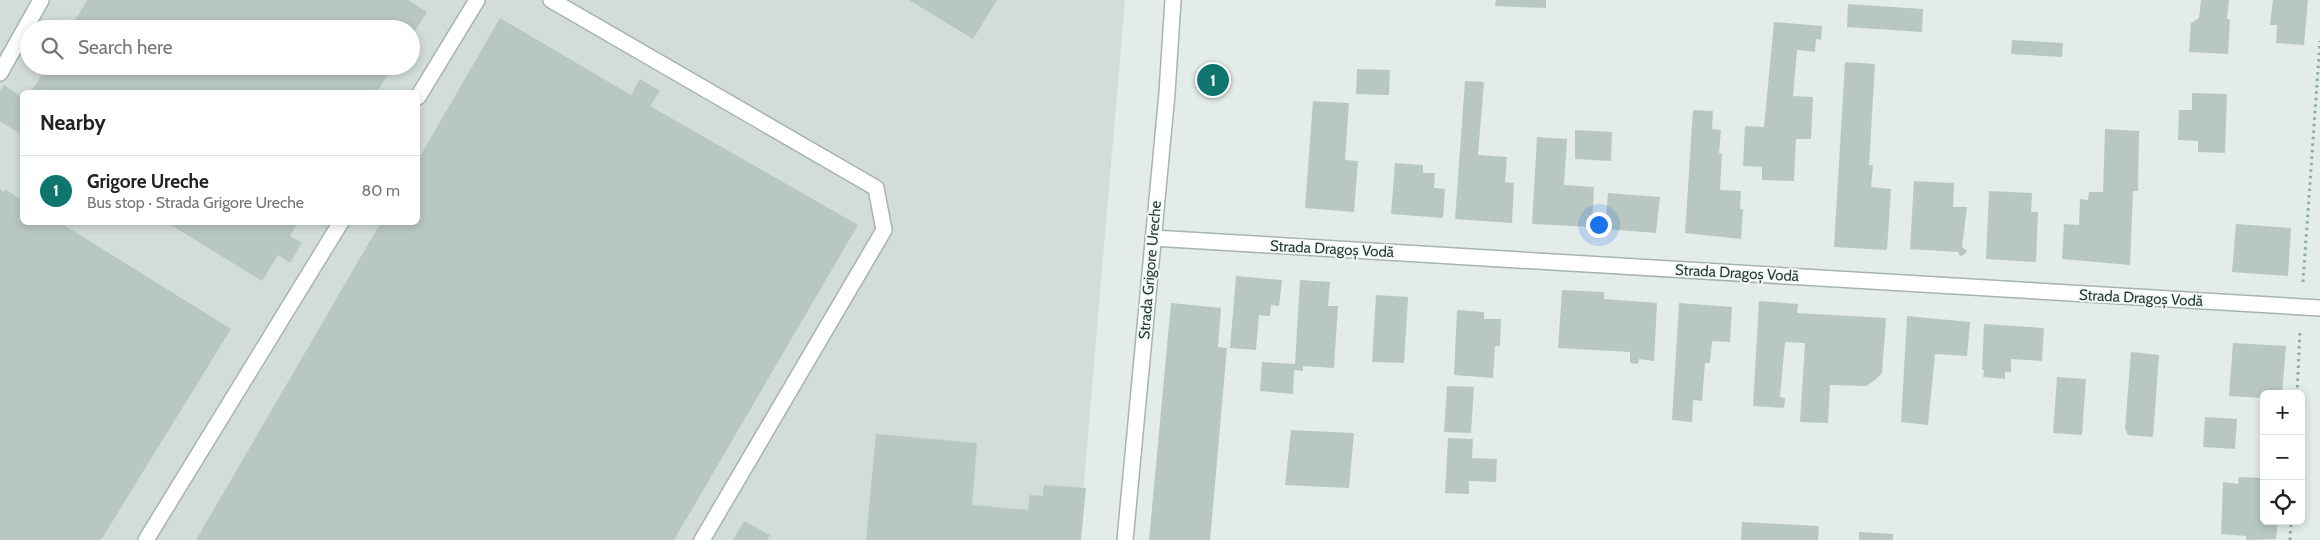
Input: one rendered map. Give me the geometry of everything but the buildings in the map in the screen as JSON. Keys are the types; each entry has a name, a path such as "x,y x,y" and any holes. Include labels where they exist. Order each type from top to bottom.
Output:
{"street":[{"path":"30,20 41,0"},
{"path":"420,95 477,0"},
{"path":"551,0 876,188 884,230 702,540"},
{"name":"Strada Grigore Ureche","path":"1125,540 1173,0"},
{"path":"0,74 20,38"},
{"path":"146,540 339,225"},
{"name":"Strada Dragoș Vodă","path":"1153,238 2320,308"}],"path":[{"path":"2297,390 2301,306 2320,41"},
{"path":"2290,540 2291,525"}],"shaded area":[{"path":"0,0 1125,0 1079,540 0,540"}],"place":[{"name":"Grigore Ureche","path":"1213,80"}]}
